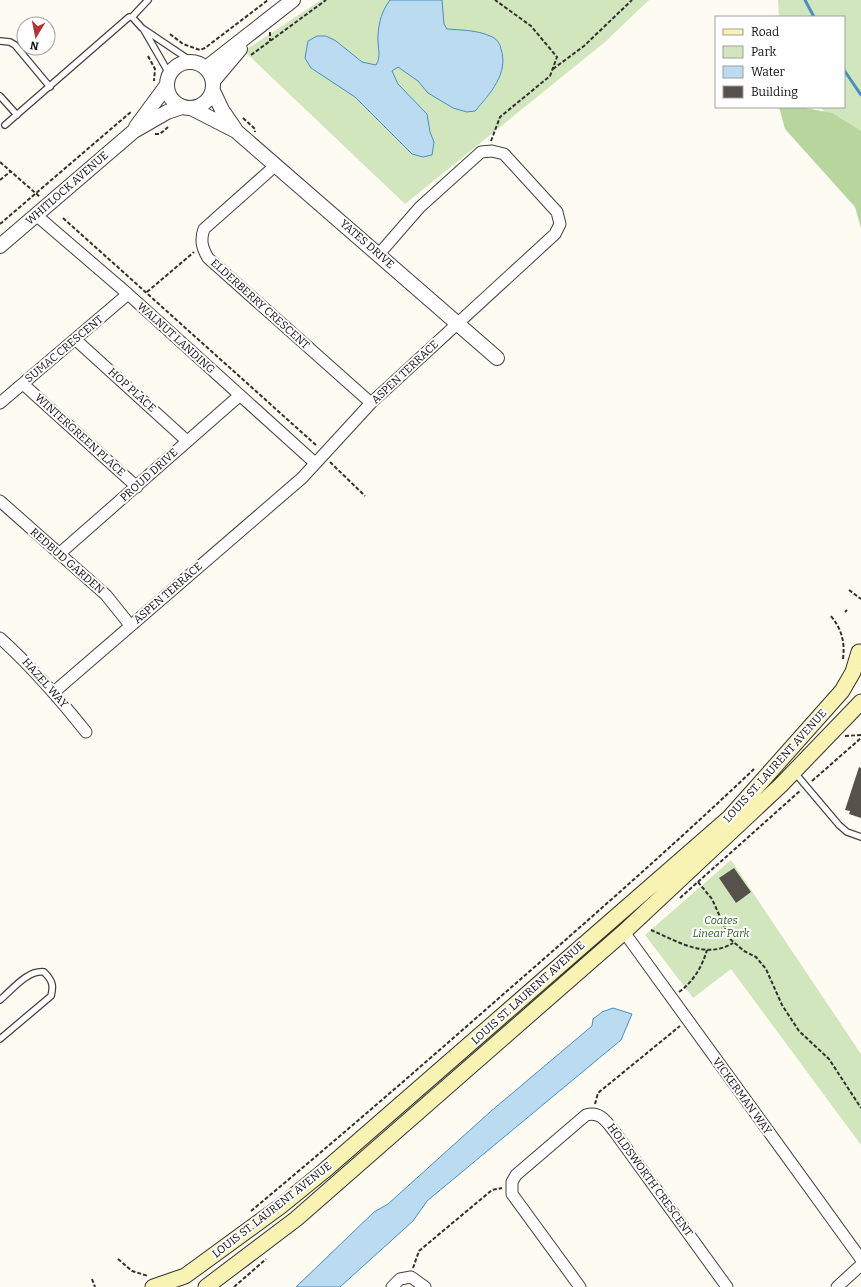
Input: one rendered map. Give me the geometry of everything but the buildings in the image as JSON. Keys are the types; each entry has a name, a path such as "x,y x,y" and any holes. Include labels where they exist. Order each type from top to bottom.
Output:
{"main road":[{"path":"860,647 861,669"},
{"name":"LOUIS ST. LAURENT AVENUE","path":"153,1281 185,1276 276,1210 312,1181 729,818 842,691 853,672 860,647"},
{"name":"LOUIS ST. LAURENT AVENUE","path":"206,1287 296,1219 624,932 794,772 861,702"}],"street":[{"path":"263,23 213,86 205,103 186,108 171,98 168,80 181,64 200,65 263,23 293,0"},
{"path":"200,65 213,86"},
{"name":"WHITLOCK AVENUE","path":"134,131 168,80"},
{"name":"YATES DRIVE","path":"213,86 222,110 236,131"},
{"name":"YATES DRIVE","path":"186,108 236,131 497,358"},
{"name":"WHITLOCK AVENUE","path":"0,246 134,131 167,112 186,108"},
{"name":"ASPEN TERRACE","path":"54,692 302,478 371,403 555,234 560,224 558,212 504,154 492,151 487,152"},
{"path":"379,254 420,207 481,152 487,152"},
{"name":"ELDERBERRY CRESCENT","path":"276,165 204,229 202,236 203,249 208,258 371,403"},
{"name":"WALNUT LANDING","path":"36,215 128,294 239,396 315,463"},
{"name":"SUMAC CRESCENT","path":"0,404 128,294"},
{"name":"HOP PLACE","path":"76,340 187,441"},
{"name":"WINTERGREEN PLACE","path":"23,384 137,487"},
{"name":"PROUD DRIVE","path":"59,554 239,396"},
{"name":"REDBUD GARDEN","path":"0,501 106,595 130,625"},
{"name":"HAZEL WAY","path":"0,638 54,692 86,732"},
{"name":"VICKERMAN WAY","path":"624,932 861,1260"},
{"path":"580,1287 512,1194 512,1185 516,1175 586,1115 592,1113"},
{"name":"HOLDSWORTH CRESCENT","path":"592,1113 604,1118 727,1287"},
{"path":"837,1287 861,1265"},
{"path":"392,1287 400,1279 411,1277 425,1287"}],"lane":[{"path":"5,126 125,19 132,17 148,0"},
{"path":"132,17 142,28 200,65"},
{"path":"142,28 168,80"},
{"path":"0,41 10,42 15,45 50,87"},
{"path":"0,96 17,115"},
{"path":"794,772 839,825 847,832 861,837"},
{"path":"0,1000 37,971 44,972 51,979 53,988 51,996 0,1039"}],"path":[{"path":"170,34 183,44 200,50 205,48 268,0"},
{"path":"246,60 326,0"},
{"path":"487,152 500,117 550,76 556,56 531,26 495,0"},
{"path":"552,70 584,46 632,0"},
{"path":"148,56 155,69 155,80 152,86"},
{"path":"0,224 133,109"},
{"path":"240,116 255,129"},
{"path":"160,134 173,122"},
{"path":"0,162 48,205"},
{"path":"0,180 10,171"},
{"path":"63,218 318,447"},
{"path":"143,295 192,253 203,249"},
{"path":"327,460 365,496"},
{"path":"849,590 861,599"},
{"path":"831,616 839,627 843,638 843,660"},
{"path":"251,1211 330,1145 593,916 685,835 759,764"},
{"path":"698,882 712,899 733,943 756,957 766,969 782,1005 800,1031 829,1059 861,1108"},
{"path":"651,930 684,945 707,950 716,951 733,943"},
{"path":"671,997 689,984 702,965 707,950"},
{"path":"592,1113 598,1093 688,1020"},
{"path":"411,1277 419,1251 492,1190 512,1185"},
{"path":"118,1259 132,1271 146,1276 153,1281"},
{"path":"92,1279 95,1287"}],"green space":[{"path":"321,0 649,0 605,42 405,204 244,51"},
{"path":"778,0 861,0 861,149 847,137 821,108 845,108 845,16 779,16"},
{"path":"779,108 805,108 832,113 861,131 861,228 855,207 785,129"},
{"name":"Coates Linear Park","path":"731,860 861,1054 861,1145 731,969 693,998 645,935"}],"water":[{"path":"390,0 442,0 444,24 447,29 485,34 496,39 499,43 503,58 500,75 497,83 487,98 475,111 467,112 453,108 428,93 418,81 398,67 392,71 398,84 427,114 430,132 434,142 432,155 423,157 412,154 355,97 311,68 305,58 308,41 317,36 326,36 336,41 362,62 376,65 379,58 378,35 380,21"},
{"path":"613,1008 632,1014 621,1040 427,1201 413,1221 340,1287 296,1287 374,1212 388,1204 490,1112 592,1026 593,1019 602,1012"}],"waterway":[{"path":"805,0 813,16"},
{"path":"845,71 861,95"}]}
